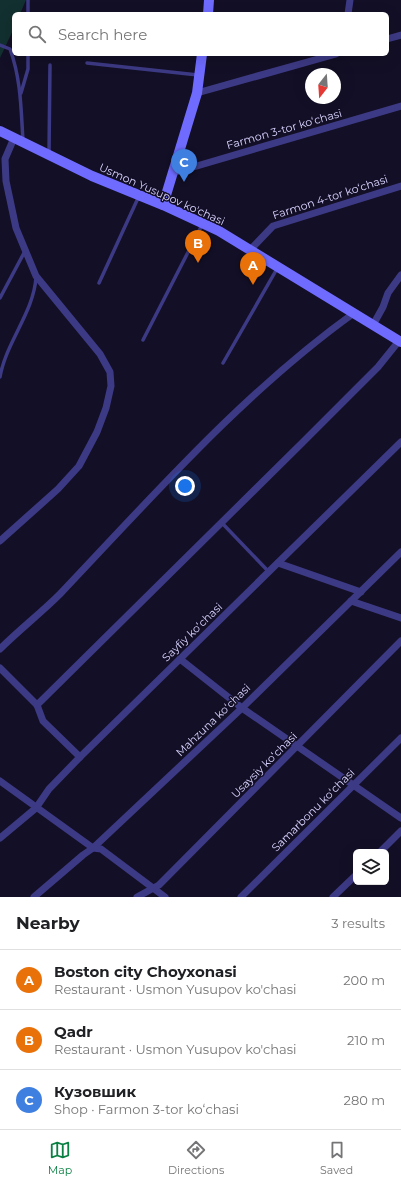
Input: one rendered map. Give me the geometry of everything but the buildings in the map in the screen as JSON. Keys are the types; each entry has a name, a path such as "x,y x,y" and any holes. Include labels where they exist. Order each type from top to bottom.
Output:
{"main road":[{"path":"208,12 209,0"},
{"path":"163,205 197,93 200,75 199,56"},
{"name":"Usmon Yusupov ko'chasi","path":"0,130 92,176 163,205 202,224 278,266 400,342"}],"street":[{"path":"348,12 350,0"},
{"path":"389,38 401,35"},
{"path":"197,93 320,56"},
{"name":"Farmon 3-tor koʻchasi","path":"173,173 401,106"},
{"path":"0,542 58,489 79,466 97,432 111,391 112,379 103,358 36,276 25,251 12,214 6,181 5,159 18,140"},
{"name":"Farmon 4-tor koʻchasi","path":"250,250 267,230 279,223 401,186"},
{"path":"373,325 383,307 388,293 401,275"},
{"path":"0,649 59,595 214,434 291,363 354,313"},
{"path":"37,705 378,367 400,342"},
{"name":"Sayfiy koʻchasi","path":"0,838 36,808 49,789 80,757 401,442"},
{"name":"Mahzuna koʻchasi","path":"34,897 93,848 242,708 401,552"},
{"path":"278,564 361,592"},
{"path":"351,601 401,618"},
{"name":"Usaysiy koʻchasi","path":"137,897 159,885 401,641"},
{"path":"180,659 242,708 401,818"},
{"path":"0,668 37,705 43,721 80,757"},
{"name":"Samarbonu koʻchasi","path":"241,897 401,738"},
{"path":"0,781 93,848 101,849 165,897"},
{"path":"383,849 401,831"},
{"path":"333,897 353,878"}],"lane":[{"path":"28,0 28,12"},
{"path":"0,45 10,49 12,54"},
{"path":"13,56 16,64 21,94"},
{"path":"18,140 21,94 28,69 28,56"},
{"path":"87,63 200,75"},
{"path":"49,154 50,65"},
{"path":"99,283 139,195"},
{"path":"144,340 202,224"},
{"path":"0,298 25,251"},
{"path":"224,363 278,266"},
{"path":"0,377 3,360 35,291 36,276"},
{"path":"222,523 269,572"}],"green space":[{"path":"0,0 26,0 21,12 12,12 12,32 0,58"}],"place":[{"name":"Кузовшик","path":"184,182"},
{"name":"Qadr","path":"198,263"},
{"name":"Boston city Choyxonasi","path":"253,285"}]}
